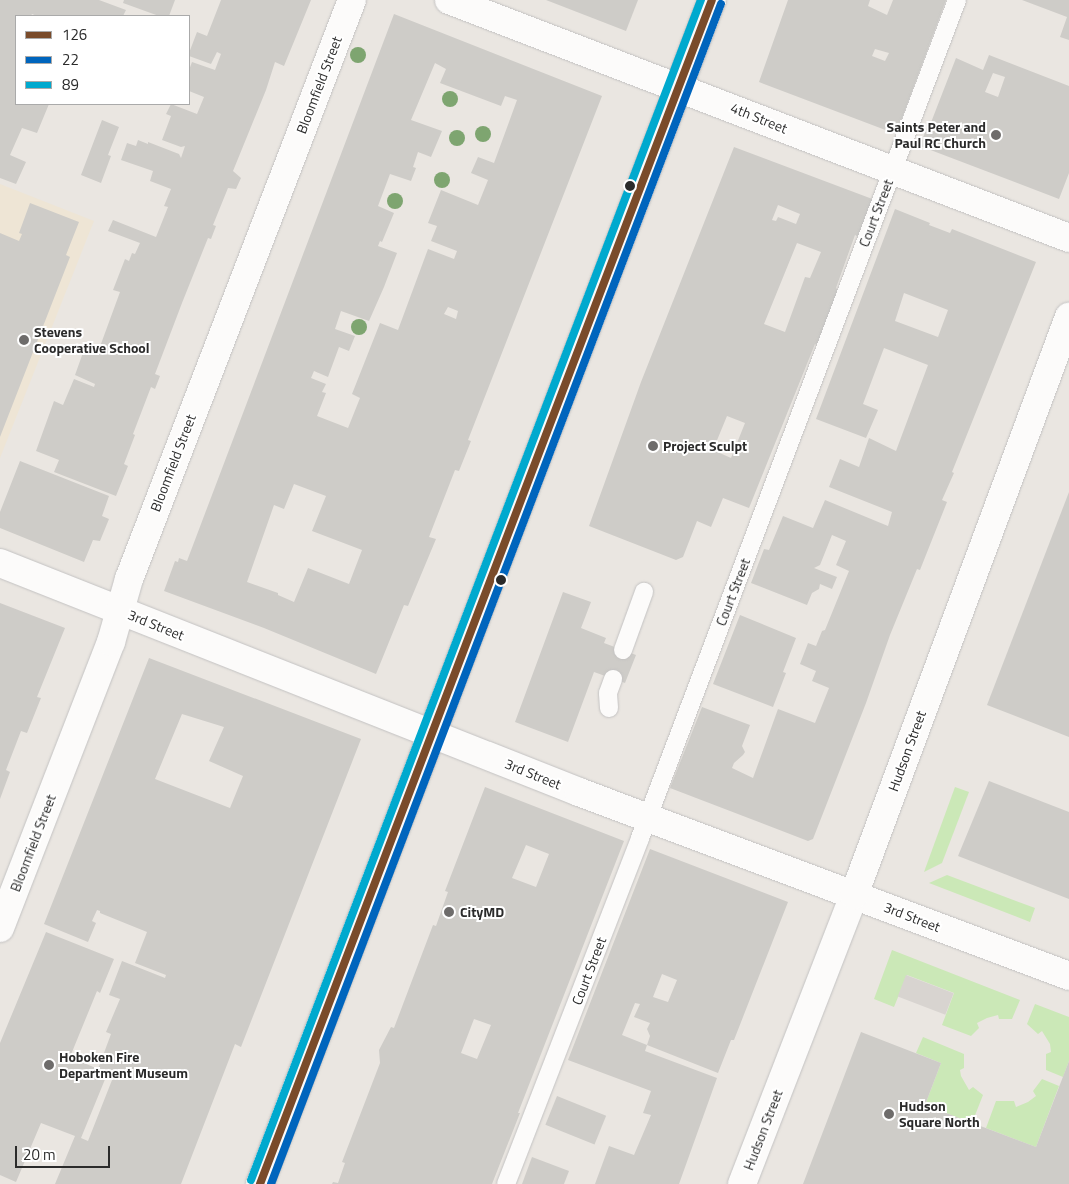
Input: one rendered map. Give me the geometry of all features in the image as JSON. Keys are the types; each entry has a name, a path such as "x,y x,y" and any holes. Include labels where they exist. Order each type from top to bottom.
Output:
{"street":[{"name":"Bloomfield Street","path":"0,928 111,642 128,579 352,0"},
{"name":"4th Street","path":"448,0 1069,238"},
{"path":"260,1184 712,0"},
{"name":"Hudson Street","path":"742,1184 854,895 1069,317"},
{"name":"3rd Street","path":"0,563 648,818 1069,976"}],"lane":[{"name":"Court Street","path":"506,1184 648,818 957,0"},
{"path":"623,650 644,592"},
{"path":"610,708 608,693 613,679"}],"shaded area":[{"name":"Stevens Cooperative School","path":"0,184 94,221 0,458"},
{"path":"906,975 954,993 945,1015 898,996"}],"green space":[{"path":"955,787 969,792 942,863 924,872"},
{"path":"947,875 1035,908 1030,922 929,883"},
{"path":"892,950 1020,1000 1012,1019 999,1019 998,1015 987,1018 977,1023 979,1028 971,1036 942,1025 954,993 907,975 894,1007 874,999"},
{"path":"1035,1004 1069,1017 1069,1061 1063,1077 1046,1070 1046,1054 1051,1052 1050,1044 1042,1031 1038,1034 1027,1024"},
{"path":"923,1037 964,1054 964,1068 960,1070 961,1076 969,1090 973,1087 983,1095 972,1123 925,1105 941,1063 916,1053"},
{"path":"1042,1079 1059,1086 1036,1147 986,1128 996,1101 1014,1101 1016,1107 1028,1102 1036,1096 1033,1091"}],"building":[{"path":"0,0 99,0 126,10 124,15 15,15 15,105 49,105 37,133 22,128 10,155 26,162 16,184 0,178"},
{"path":"124,0 175,0 169,15 156,15 123,3"},
{"path":"221,0 311,0 284,66 275,62 266,90 233,171 241,178 236,189 228,188 213,225 216,226 211,239 208,238 182,303 155,374 160,376 155,389 151,387 133,434 135,435 124,464 128,466 116,496 54,472 59,460 36,451 54,401 63,405 74,379 94,387 95,384 75,375 85,347 98,352 120,292 113,290 125,259 129,261 132,253 135,254 140,243 108,231 113,220 156,237 168,207 164,206 171,189 150,181 153,171 121,160 127,143 136,146 138,140 148,144 148,142 179,154 181,158 185,146 181,147 162,140 171,116 166,114 170,105 174,105 197,114 204,97 190,91 190,67 192,62 215,70 221,54 217,52 211,64 190,56 190,50 197,32 207,36"},
{"path":"546,0 638,0 626,31"},
{"path":"788,0 870,0 868,6 887,15 893,0 946,0 896,134 759,82","holes":["875,49 889,53 885,61 872,56"]},
{"path":"1022,0 1069,0 1069,40 1060,37 1067,17"},
{"path":"394,14 602,96 468,440 471,441 459,471 455,470 429,537 436,539 408,606 404,605 376,674 264,628 164,591 175,561 178,562 179,558 187,561","holes":["435,63 446,69 440,83 501,106 505,96 517,100 494,163 478,157 471,173 488,180 478,205 441,190 428,223 437,226 431,241 457,251 454,259 428,249 398,330 380,323 352,394 360,398 348,428 317,416 326,393 322,392 326,384 311,378 314,371 328,377 339,347 349,351 355,336 335,329 341,311 369,321 384,287 397,253 378,246 380,241 382,242 394,213 378,206 390,174 411,181 416,168 413,167 418,152 431,157 442,131 411,120","448,307 458,311 456,319 444,314","294,484 326,496 312,531 362,550 349,584 308,568 294,602 278,595 278,593 247,582 274,505 284,509"]},
{"name":"Saints Peter and Paul RC Church","path":"989,55 1069,86 1069,173 1059,199 920,146 956,58 983,70","holes":["993,73 1005,77 998,97 985,92"]},
{"path":"102,120 119,127 108,155 111,156 101,183 81,175"},
{"path":"734,147 875,200 860,238 855,235 836,288 838,290 817,345 815,344 749,508 723,498 711,527 697,521 683,557 676,560 589,526 641,382","holes":["778,205 800,214 796,224 778,217 776,221 772,220","797,243 821,252 810,278 805,277 785,332 764,324","727,416 745,423 731,458 713,450"]},
{"name":"Stevens Cooperative School","path":"30,203 79,222 66,255 70,257 0,437 0,233 19,241 22,234 19,233"},
{"path":"895,209 950,233 952,229 1036,262 952,472 954,473 942,500 947,502 920,570 917,569 890,635 866,703 813,839 808,841 670,788 702,707 750,725 742,746 745,752 734,763 732,768 753,778 778,709 815,723 829,688 812,681 816,671 800,664 808,643 816,646 822,631 825,630 849,571 836,565 846,541 832,535 820,565 814,568 837,577 832,589 820,584 819,589 812,593 807,605 751,583 764,549 769,550 783,516 813,528 825,500 888,526 892,512 829,487 840,459 859,467 869,438 896,451 928,365 884,348 863,404 878,410 866,438 816,419","holes":["904,293 948,310 938,337 895,321"]},
{"path":"20,461 109,496 102,516 109,519 100,541 93,540 84,562 0,528 0,512"},
{"path":"1069,492 1069,737 987,705"},
{"path":"563,592 591,602 581,628 606,638 604,643 636,655 625,683 594,672 568,742 515,722"},
{"path":"0,603 65,628 37,697 41,698 27,733 21,731 6,770 10,772 0,799"},
{"path":"740,615 796,638 783,672 786,673 773,707 713,684"},
{"path":"149,658 361,739 241,1047 235,1044 181,1184 55,1184 75,1136 41,1123 16,1182 0,1175 0,1043 46,932 114,959 100,993 97,991 70,1057 98,1069 111,1034 106,1032 120,999 109,995 122,961 165,978 166,975 135,963 147,932 100,913 100,911 97,910 92,921 96,923 88,942 44,924","holes":["182,714 224,727 209,761 243,776 230,808 155,779","108,1072 114,1075 88,1141 81,1138"]},
{"path":"989,781 1069,812 1069,899 958,856"},
{"path":"485,787 624,841 492,1184 332,1184 333,1182 338,1183 345,1163 342,1162 380,1063 379,1050 391,1027 394,1028 433,925 436,926 448,892 445,891","holes":["526,845 549,854 536,887 512,878","474,1019 491,1025 477,1059 461,1053"]},
{"path":"650,849 788,902 734,1040 731,1040 718,1073 647,1045 645,1051 717,1078 679,1184 595,1184 609,1146 634,1155 651,1115 643,1113 651,1091 568,1060","holes":["662,974 677,980 668,1002 653,997","635,1003 640,1004 634,1017 650,1023 647,1029 650,1036 647,1045 622,1035"]},
{"name":"Hudson Square North","path":"861,1032 941,1063 925,1105 1036,1147 1069,1061 1069,1184 803,1184"},
{"path":"557,1096 606,1116 595,1145 545,1125"},
{"path":"532,1157 569,1171 564,1184 522,1184"}],"transit line":[{"name":"89","path":"251,1180 701,0"},
{"name":"126","path":"260,1184 712,0"},
{"name":"22","path":"271,1184 721,4"}],"place":[{"name":"Saints Peter and Paul RC Church","path":"996,135"},
{"name":"Stevens Cooperative School","path":"24,340"},
{"name":"Project Sculpt","path":"653,446"},
{"name":"CityMD","path":"449,912"},
{"name":"Hoboken Fire Department Museum","path":"49,1065"},
{"name":"Hudson Square North","path":"889,1114"}]}
